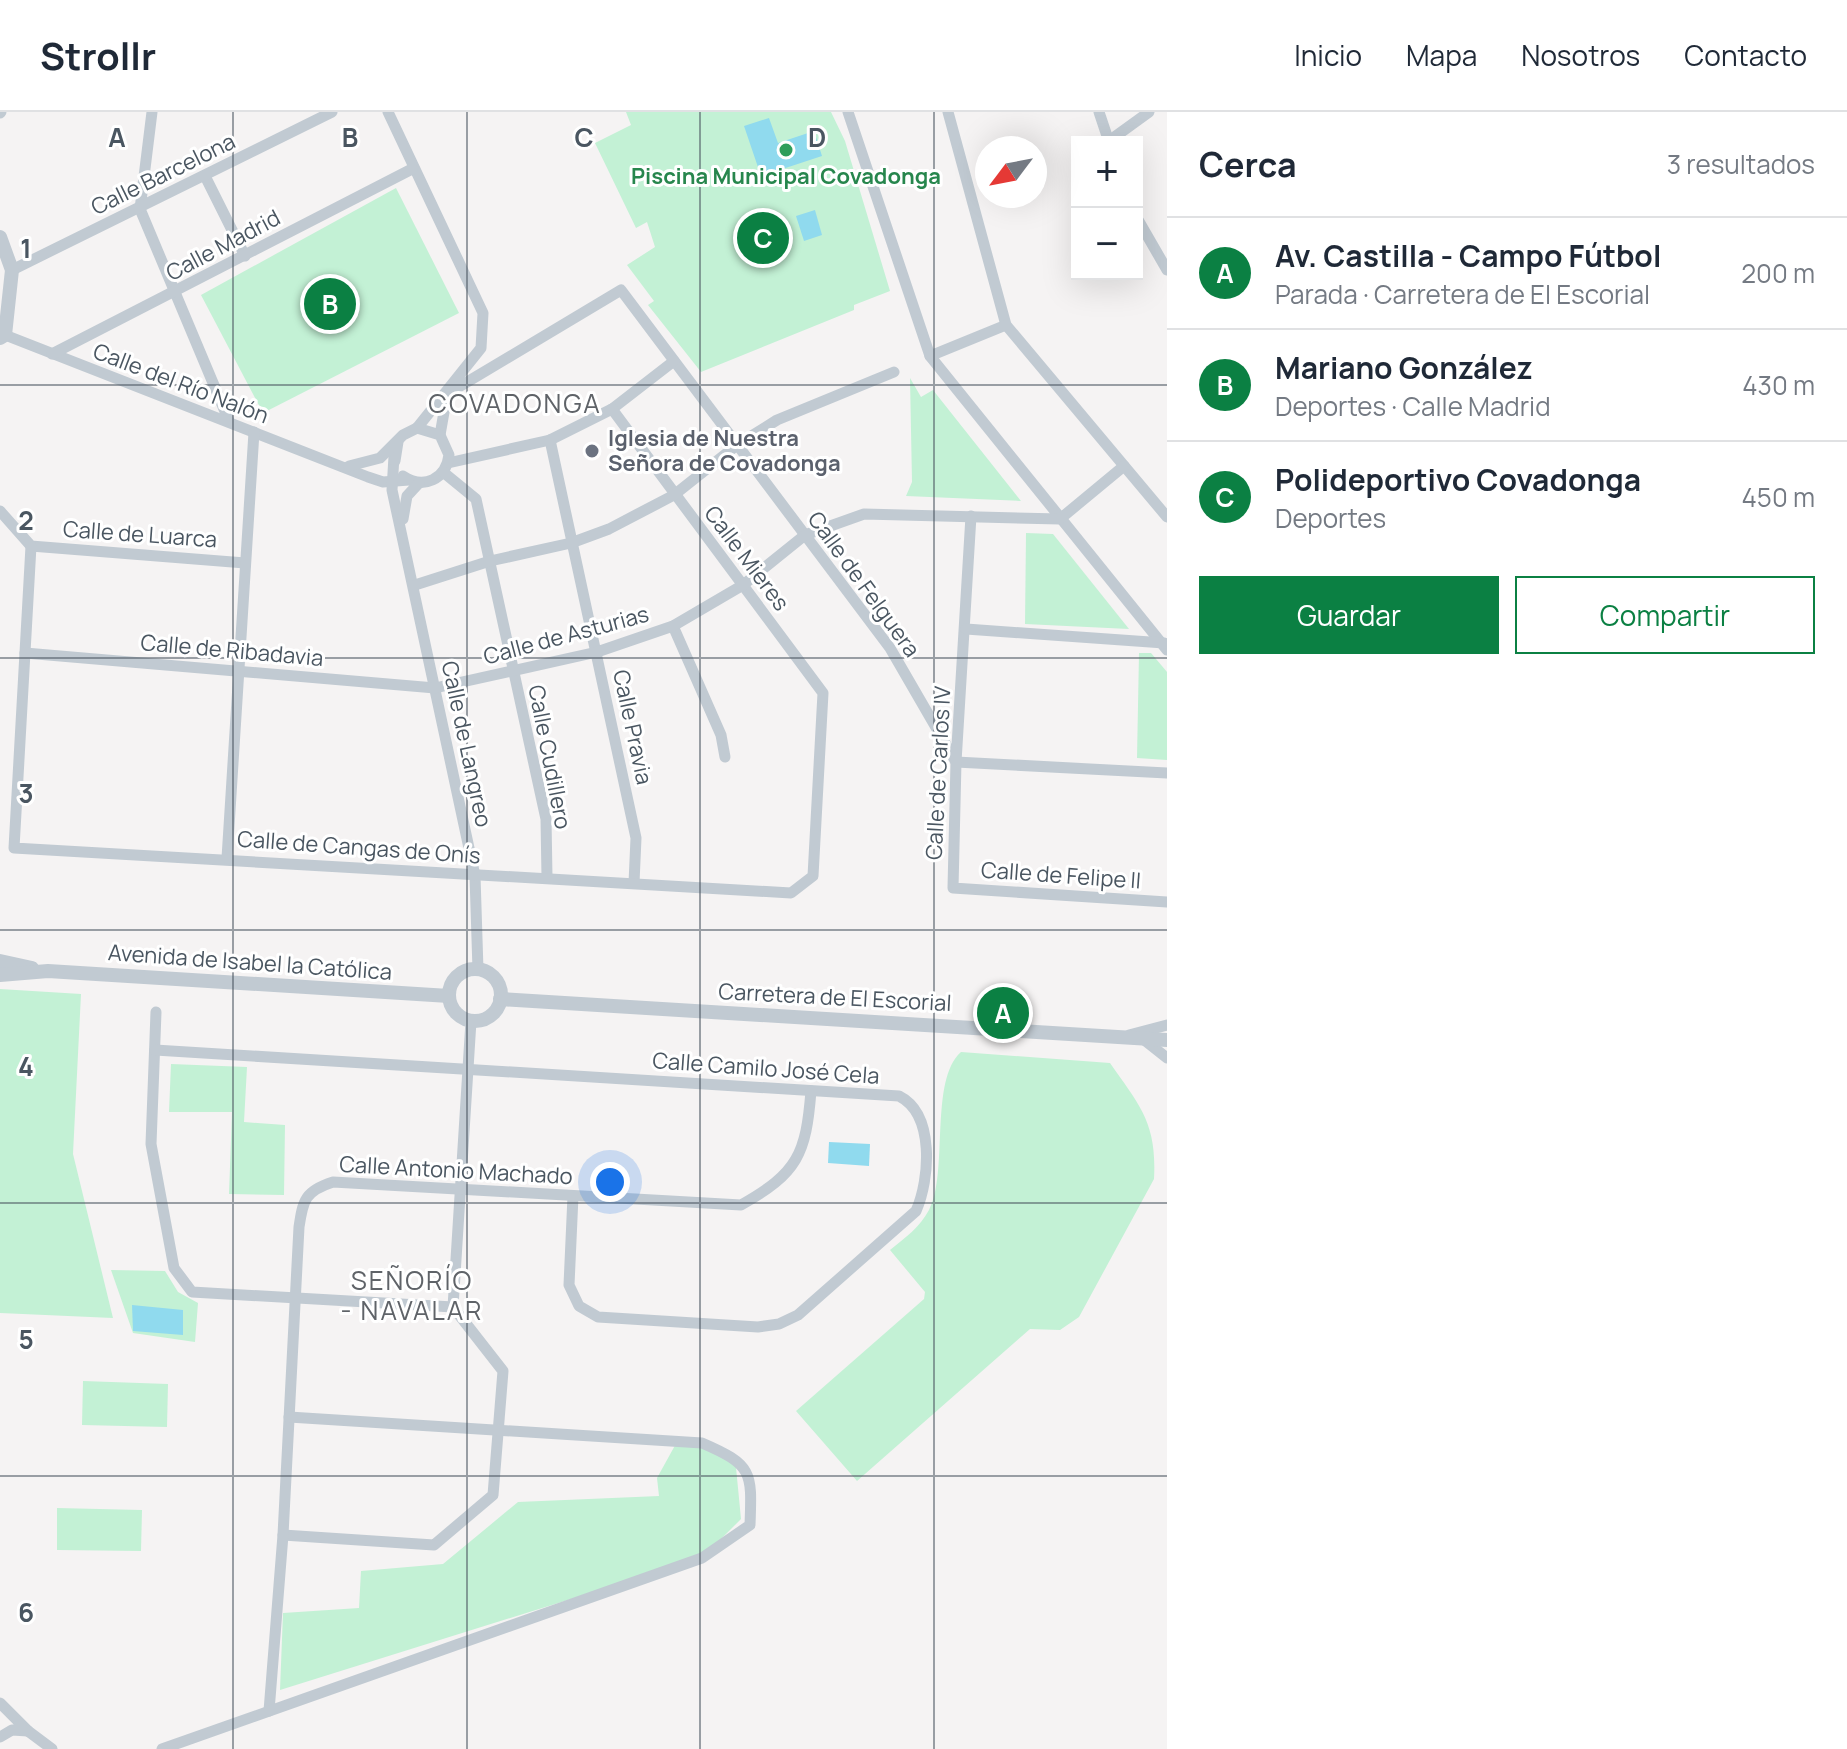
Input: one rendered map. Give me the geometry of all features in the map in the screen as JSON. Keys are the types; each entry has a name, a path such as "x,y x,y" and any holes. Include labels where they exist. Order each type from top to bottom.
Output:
{"street":[{"path":"152,112 140,209 229,421"},
{"name":"Calle Barcelona","path":"12,270 332,112"},
{"path":"344,466 370,462 417,428 481,348 483,313 412,169 388,112"},
{"path":"848,112 930,356 1165,645"},
{"path":"948,112 1006,325 1167,517"},
{"path":"1099,112 1107,136"},
{"path":"1117,136 1149,112"},
{"name":"Calle Madrid","path":"52,354 412,169"},
{"path":"205,176 245,256"},
{"path":"1143,228 1167,268"},
{"path":"0,237 12,270 2,337"},
{"path":"0,288 12,270"},
{"name":"Calle de Felguera","path":"447,394 621,290 890,648 956,762"},
{"path":"930,356 1006,325"},
{"name":"Calle del Río Nalón","path":"2,337 344,466 387,490 396,505"},
{"path":"446,468 550,440 612,409 674,361"},
{"path":"415,585 490,561 571,543 609,529 674,495 737,445 777,420 894,372"},
{"path":"398,442 394,456 398,470 414,482 437,479 446,468 448,448 440,435 447,394"},
{"name":"Calle Mieres","path":"612,409 823,693"},
{"path":"417,428 440,435"},
{"path":"227,858 254,432"},
{"name":"Calle Pravia","path":"550,440 636,838 634,883"},
{"name":"Calle del Río Nalón","path":"394,456 393,481 403,528"},
{"path":"1060,519 1124,466"},
{"name":"Calle Cudillero","path":"446,468 476,499 546,819 547,877"},
{"name":"Calle del Río Nalón","path":"368,477 414,482"},
{"path":"403,528 407,496 414,482"},
{"name":"Calle de Luarca","path":"0,511 31,546 245,563"},
{"name":"Calle de Asturias","path":"435,688 597,652 673,626 743,585 805,535 864,514 1060,519"},
{"name":"Calle de Carlos IV","path":"953,888 956,762 971,516"},
{"name":"Calle de Langreo","path":"403,528 475,876 478,970"},
{"name":"Calle de Cangas de Onís","path":"31,546 14,848 791,893 813,876 823,693"},
{"path":"673,626 721,735 725,757"},
{"path":"966,629 1165,645"},
{"name":"Calle de Ribadavia","path":"25,653 435,688"},
{"path":"956,762 1167,773"},
{"name":"Calle de Felipe II","path":"953,888 1167,902"},
{"name":"Avenida de Isabel la Católica","path":"0,961 48,971 449,996"},
{"path":"478,970 495,980 500,999 487,1018 471,1021 456,1013 449,996 450,987 461,974 478,970"},
{"name":"Avenida de Isabel la Católica","path":"0,975 48,971"},
{"name":"Carretera de El Escorial","path":"500,999 1167,1040"},
{"path":"156,1012 151,1144 174,1268 192,1292 453,1307"},
{"path":"283,1535 434,1545 493,1495 503,1371 453,1307 471,1021"},
{"path":"1119,1037 1167,1025"},
{"path":"1143,1039 1167,1058"},
{"name":"Calle Camilo José Cela","path":"155,1050 899,1096 914,1106 926,1132 921,1199 916,1211 798,1315 779,1324 725,1326 598,1317 579,1306 569,1285 573,1196"},
{"name":"Calle Antonio Machado","path":"269,1711 303,1204 314,1188 333,1182 741,1205 763,1192 795,1162 806,1146 811,1091"},
{"path":"162,1749 702,1558 750,1525 752,1481 735,1457 702,1443 289,1417"},
{"path":"0,1703 28,1731 52,1749"},
{"path":"0,1737 12,1730 28,1731"}],"green space":[{"path":"626,112 831,112 845,141 890,291 854,305 854,310 701,372 648,305 654,301 627,265 655,247 647,222 636,228 595,143 631,125"},
{"path":"396,188 459,313 263,413 201,295"},
{"path":"910,378 921,397 933,390 1021,501 906,496 912,482"},
{"path":"1026,533 1053,534 1129,629 1025,624"},
{"path":"1139,653 1151,653 1167,672 1167,760 1137,758"},
{"path":"0,989 81,994 73,1154 113,1318 0,1313"},
{"path":"961,1052 1110,1063 1138,1104 1149,1129 1153,1143 1154,1179 1079,1317 1060,1330 1030,1329 857,1481 796,1411 924,1299 925,1292 890,1250 917,1227 935,1194 945,1083 951,1065"},
{"path":"171,1064 247,1067 244,1122 285,1125 284,1195 229,1194 232,1112 169,1112"},
{"path":"111,1270 165,1271 178,1292 198,1303 195,1342 133,1333"},
{"path":"83,1381 168,1384 167,1427 82,1425"},
{"path":"678,1440 735,1457 741,1519 702,1558 280,1690 283,1613 359,1608 361,1571 443,1564 518,1502 659,1496 657,1478"},
{"path":"57,1508 142,1510 141,1551 57,1550"}],"water":[{"name":"Piscina Municipal Covadonga","path":"769,118 778,143 814,131 822,156 761,176 744,126"},
{"path":"815,210 822,235 804,241 796,216"},
{"path":"829,1142 870,1144 869,1166 828,1163"},
{"path":"132,1305 183,1310 183,1335 133,1331"}],"place":[{"name":"Piscina Municipal Covadonga","path":"786,150"},
{"name":"Polideportivo Covadonga","path":"763,238"},
{"name":"Mariano González","path":"330,304"},
{"name":"Iglesia de Nuestra Señora de Covadonga","path":"592,451"},
{"name":"Av. Castilla - Campo Fútbol","path":"1003,1013"}],"district":[{"name":"COVADONGA","path":"515,404"},
{"name":"SEÑORÍO - NAVALAR","path":"412,1296"}]}
